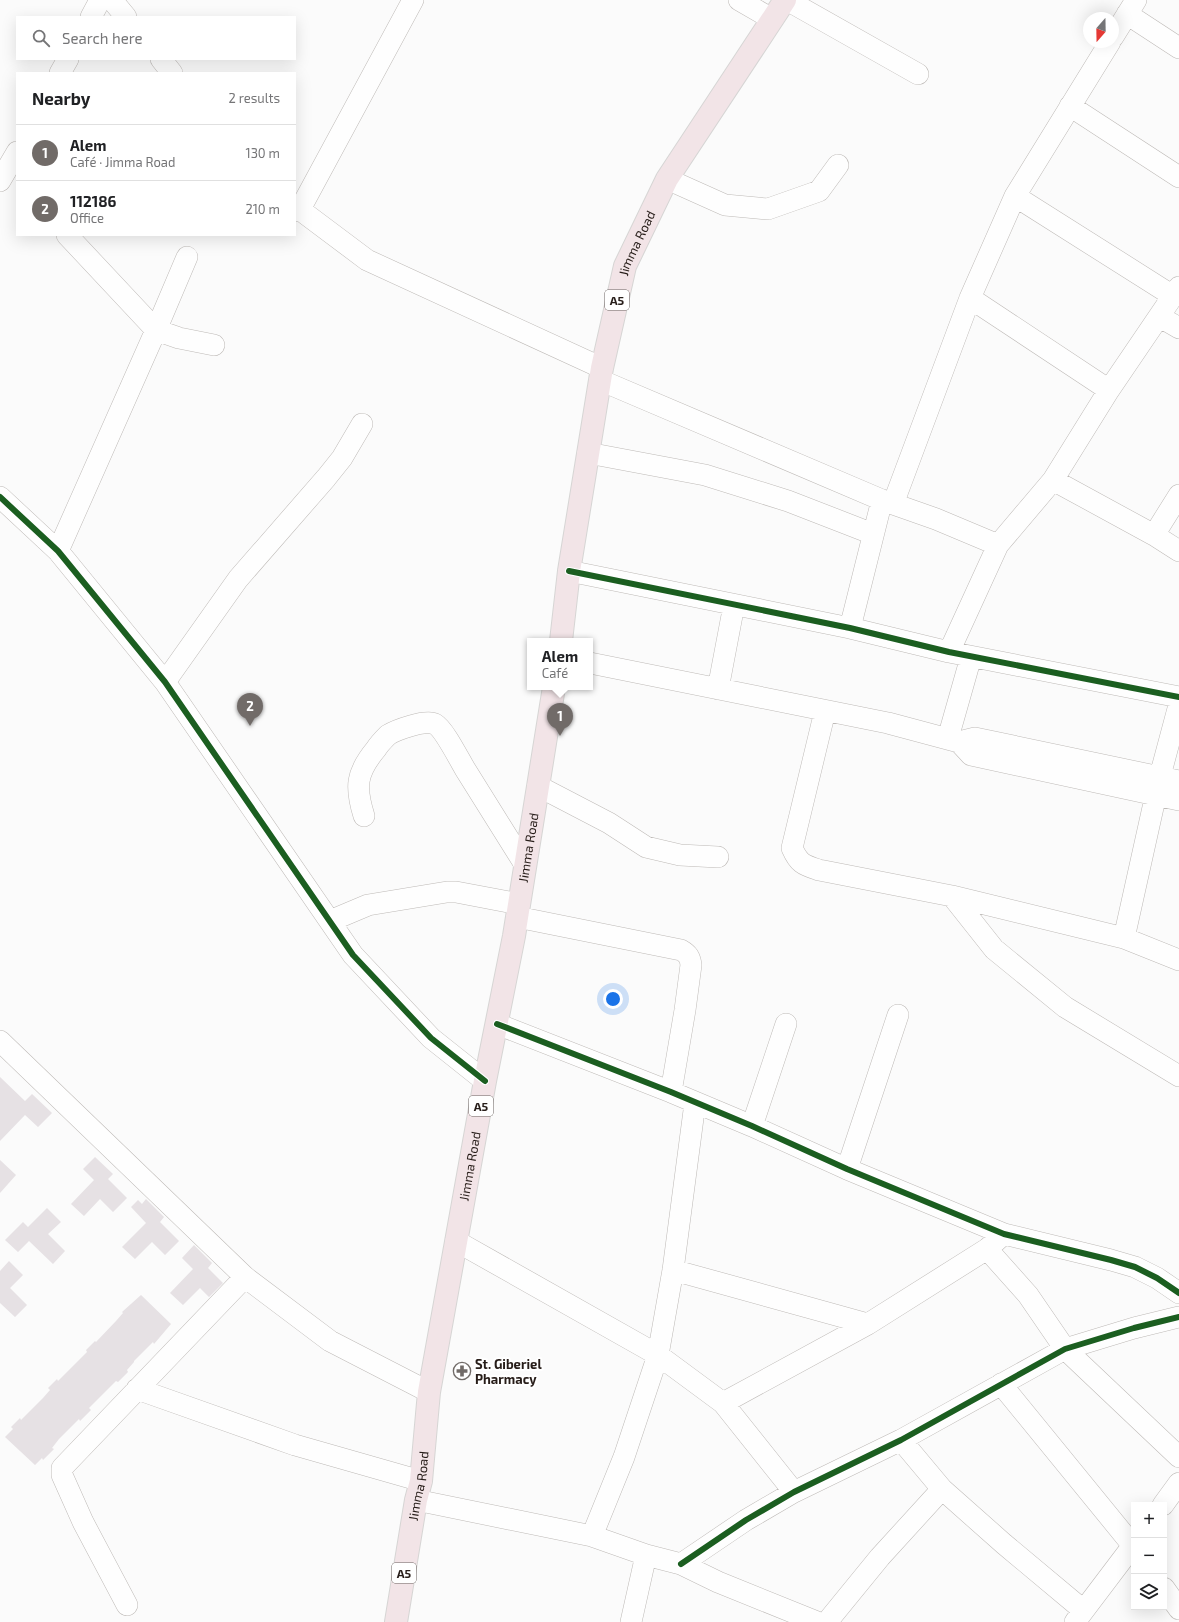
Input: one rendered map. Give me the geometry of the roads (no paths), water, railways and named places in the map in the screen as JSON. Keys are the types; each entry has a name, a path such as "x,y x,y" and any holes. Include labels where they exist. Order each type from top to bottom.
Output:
{"highway":[{"name":"Jimma Road","path":"561,638 569,571 601,374 625,266 667,179 786,0"},
{"name":"Jimma Road","path":"396,1622 418,1490 429,1392 485,1081 518,911 554,690"}],"street":[{"path":"92,16 100,0"},
{"path":"112,0 125,16"},
{"path":"413,0 297,208 367,260 601,374 887,502 936,519 998,545"},
{"path":"739,0 772,19"},
{"path":"786,0 918,74"},
{"path":"1119,28 1132,7 1179,48"},
{"path":"850,628 873,534 970,298 1015,196 1106,48"},
{"path":"61,72 67,60"},
{"path":"162,60 171,72"},
{"path":"1070,106 1179,177"},
{"path":"8,178 16,155"},
{"path":"667,179 725,205 768,208 819,191 838,165"},
{"path":"949,652 998,545 1053,480 1108,390 1176,292 1015,196"},
{"path":"68,236 156,330 179,338 214,345"},
{"path":"58,551 187,257"},
{"path":"970,298 1108,390"},
{"path":"1160,317 1179,328"},
{"path":"165,682 238,579 342,458 362,424"},
{"path":"588,453 705,475 788,501 873,534"},
{"path":"1053,480 1154,535 1179,551"},
{"path":"1154,535 1179,496"},
{"path":"0,497 58,551 165,682 353,955 431,1038 485,1081"},
{"path":"569,571 850,628 971,657 1179,697"},
{"path":"718,689 734,605"},
{"path":"954,740 971,657"},
{"path":"593,664 888,723 954,740 975,738 1165,784 1179,800"},
{"path":"1124,938 1165,784 1179,705"},
{"path":"825,711 792,848 796,858 802,864 819,870 952,896 1124,938 1179,960"},
{"path":"364,816 358,797 358,784 366,762 388,735 402,729 425,722 430,722 435,724 454,750 525,865"},
{"path":"538,786 609,823 646,847 680,855 718,857"},
{"path":"330,921 368,905 447,892 456,892 518,911 681,950 687,953 690,958 691,965 671,1092"},
{"path":"952,896 994,949 1065,1007 1179,1076"},
{"path":"847,1170 898,1015"},
{"path":"497,1024 671,1092 752,1126 847,1170 1004,1234 1135,1267 1157,1278 1179,1293"},
{"path":"752,1126 786,1024"},
{"path":"0,1041 245,1277 330,1341 429,1392"},
{"path":"592,1536 624,1457 658,1355 672,1270 695,1103"},
{"path":"723,1402 868,1324 987,1248 1004,1234"},
{"path":"456,1241 658,1355 723,1402 794,1492"},
{"path":"987,1248 1028,1296 1065,1349 1179,1457"},
{"path":"672,1270 868,1324"},
{"path":"127,1605 83,1522 62,1475 62,1468 245,1277"},
{"path":"681,1564 746,1520 794,1492 901,1440 1065,1349 1134,1328 1179,1317"},
{"path":"1001,1384 1131,1541"},
{"path":"137,1389 418,1490 592,1536 646,1555 681,1564 718,1582 817,1622"},
{"path":"901,1440 942,1489 1004,1544 1079,1616 1131,1549"},
{"path":"1165,1502 1179,1483"},
{"path":"827,1622 880,1557 942,1489"},
{"path":"631,1622 646,1555"},
{"path":"1167,1592 1179,1609"}],"place":[{"name":"112186","path":"250,726"},
{"name":"Alem","path":"560,736"},
{"name":"St. Giberiel Pharmacy","path":"462,1371"}]}
